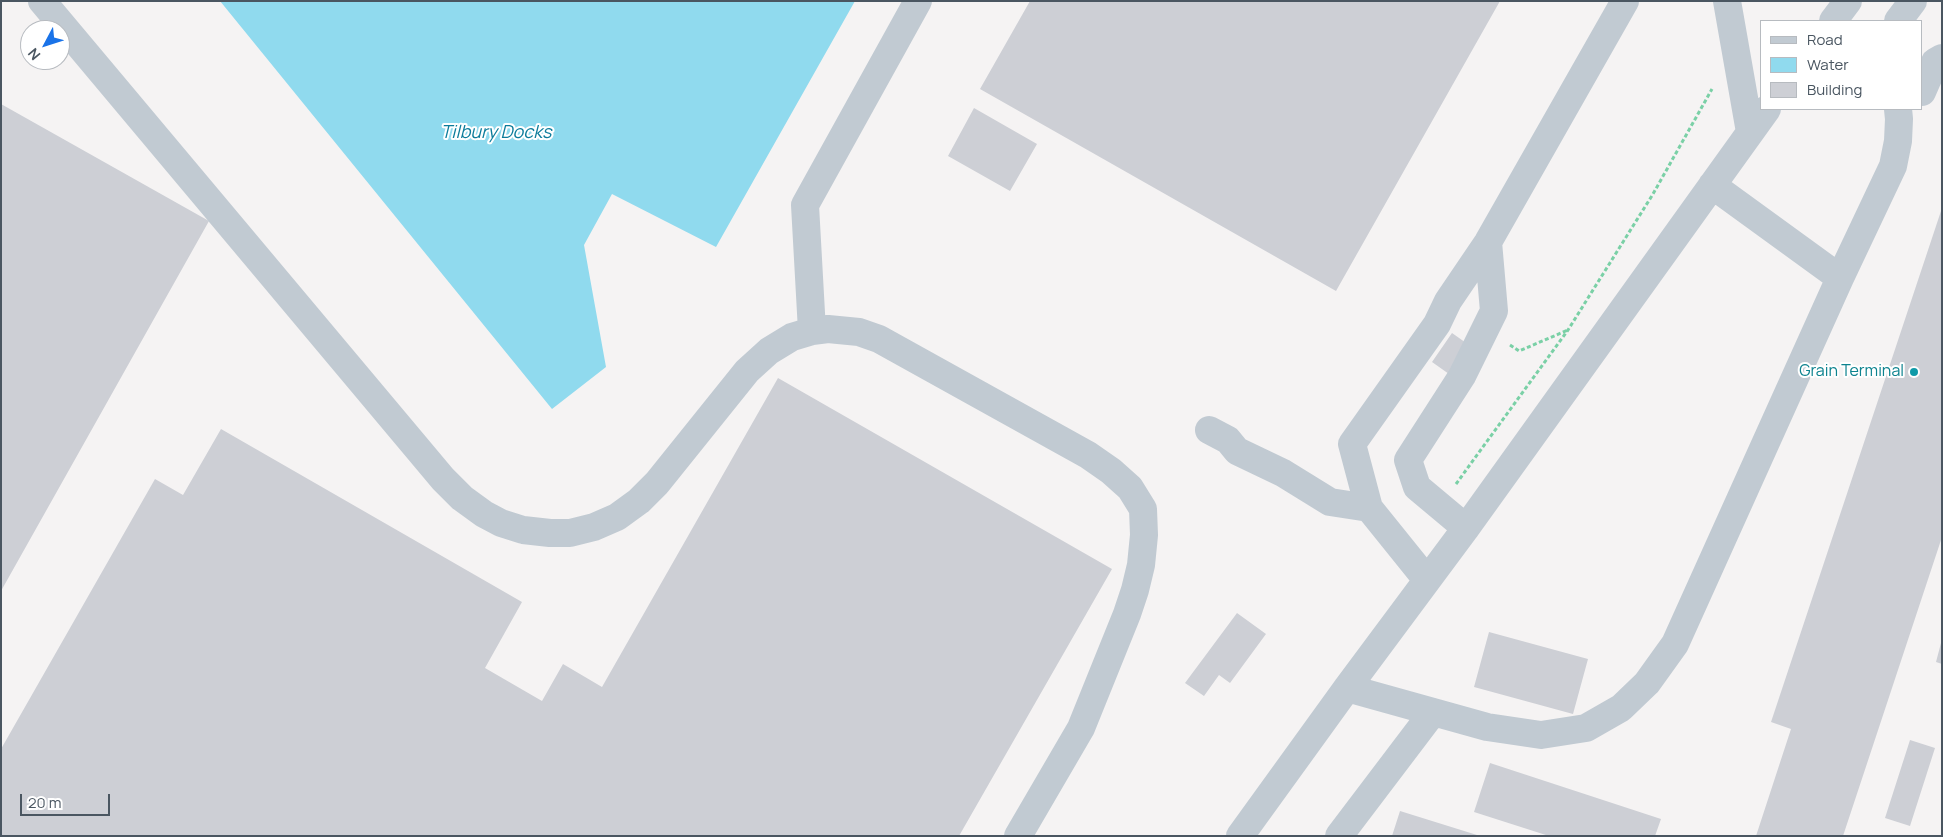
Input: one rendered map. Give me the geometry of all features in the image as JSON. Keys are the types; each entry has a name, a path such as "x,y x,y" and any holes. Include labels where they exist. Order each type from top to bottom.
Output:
{"street":[{"path":"42,1 443,479 462,498 484,514 501,523 550,534 570,533 594,527 616,517 639,501 657,483 747,371 769,351 792,337 812,331 828,329 859,332 879,339 1088,455 1111,470 1130,488 1143,509 1144,534 1141,565 1127,614 1081,728 1018,836"},
{"path":"812,331 805,205 918,1"},
{"path":"1427,580 1369,508 1352,444 1437,324 1448,301 1488,242 1625,1"},
{"path":"1726,1 1750,132"},
{"path":"1899,20 1913,1"},
{"path":"1923,91 1935,62 1942,58"},
{"path":"1923,93 1942,84"},
{"path":"1240,836 1466,528 1767,110"},
{"path":"1347,688 1487,727 1541,734 1586,728 1621,708 1647,683 1675,644 1840,278 1893,166 1898,141 1900,119 1898,110"},
{"path":"1712,185 1840,278"},
{"path":"1466,528 1417,487 1408,460 1462,376 1494,311 1488,242"},
{"path":"1209,430 1228,440 1237,451 1283,474 1330,502 1369,508"},
{"path":"1339,836 1433,712"}],"path":[{"path":"1440,506 1568,330 1653,194 1714,85"}],"water":[{"name":"Tilbury Docks","path":"220,1 855,1 716,247 612,194 584,245 606,367 552,409"}],"building":[{"path":"1030,1 1500,1 1336,291 980,89"},
{"path":"1,104 209,221 1,591"},
{"path":"974,108 1037,144 1010,191 948,156"},
{"name":"Grain Terminal","path":"1942,208 1942,537 1843,836 1756,836 1791,729 1771,722"},
{"path":"1452,333 1469,345 1449,374 1432,362"},
{"path":"778,378 1112,569 959,836 1,836 1,749 155,479 183,495 221,429 522,602 485,668 542,701 563,664 602,687"},
{"path":"1237,613 1266,634 1230,683 1219,675 1204,696 1185,683"},
{"path":"1489,632 1588,659 1573,714 1474,687"},
{"path":"1942,643 1942,664 1936,662"},
{"path":"1910,740 1935,748 1910,826 1885,818"},
{"path":"1490,763 1661,819 1655,836 1549,836 1474,812"},
{"path":"1400,811 1477,835 1477,836 1392,836"}],"place":[{"name":"Grain Terminal","path":"1914,372"}]}
